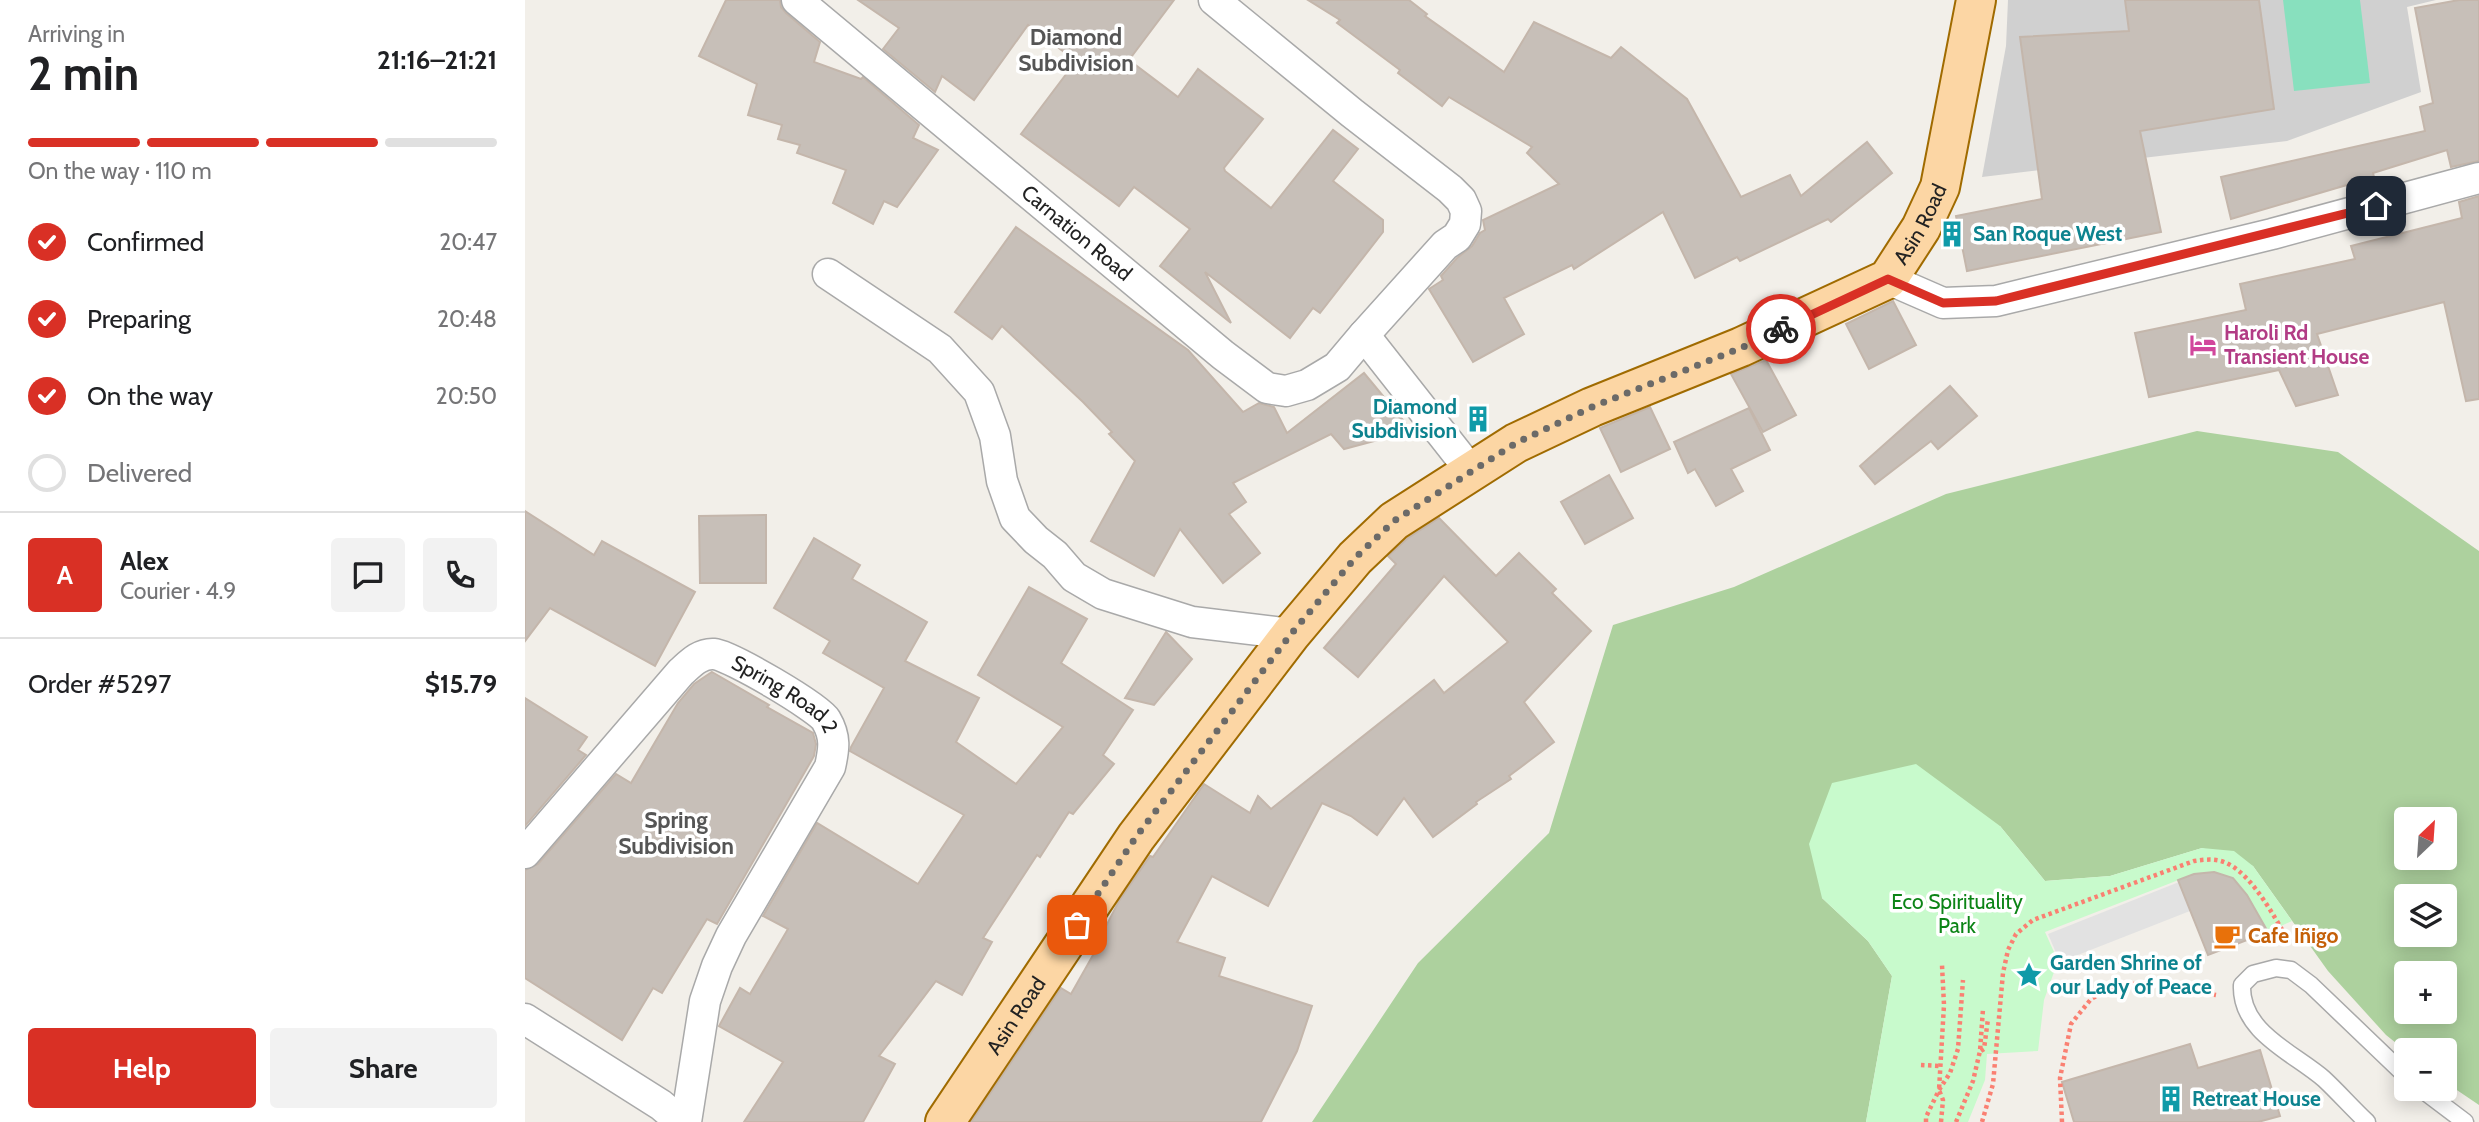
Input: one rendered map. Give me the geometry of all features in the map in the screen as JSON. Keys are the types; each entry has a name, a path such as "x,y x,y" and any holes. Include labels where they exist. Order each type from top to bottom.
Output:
{"main road":[{"name":"Asin Road","path":"945,1122 1136,837 1291,634 1355,558 1394,521 1516,443 1592,407 1741,348 1888,279 1921,228 1940,187 1976,0"}],"street":[{"name":"Carnation Road","path":"797,0 1223,355 1267,388 1286,391 1307,385 1338,368 1445,245 1457,237 1465,224 1466,211 1461,200 1214,0"},
{"path":"1888,279 1943,303 1996,301 2272,234 2479,178"},
{"path":"828,274 940,349 979,392 995,436 1002,481 1015,518 1055,555 1074,577 1103,594 1192,622 1291,634"},
{"path":"1364,335 1471,471"},
{"name":"Spring Road 2","path":"525,853 681,671 701,656 714,653 747,668 815,708 825,717 835,745 830,767 731,936 705,1001 684,1122"},
{"path":"525,1019 684,1122"}],"lane":[{"path":"2367,1122 2324,1079 2258,1029 2241,1000 2242,985 2253,974 2277,968 2291,970 2311,985 2394,1065"},
{"path":"2437,1101 2465,1122"}],"path":[{"path":"1982,1122 1993,1084 2003,973 2008,950 2016,934 2033,920 2193,860 2217,860 2239,870 2280,926"},
{"path":"1941,1122 1943,1100 1939,1090 1944,1005 1942,965"},
{"path":"1926,1122 1939,1090 1950,1073 1958,1049 1963,980"},
{"path":"2062,1122 2060,1078 2071,1024 2091,999 2119,984 2154,985 2241,1000"},
{"path":"1956,1122 1973,1081 1980,1051 1983,1009"},
{"path":"1980,1051 1984,1049 1988,1019 1982,1021"},
{"path":"1987,1034 1997,1032"},
{"path":"1921,1065 1940,1066"}],"shaded area":[{"path":"2008,0 2436,0 2407,7 2421,92 2287,141 1982,177 2006,46"},
{"path":"2179,882 2190,911 2060,962 2048,934"}],"green space":[{"path":"2283,0 2360,0 2370,83 2294,91"},
{"path":"2197,431 2338,452 2479,551 2479,1105 2457,1090 2457,1038 2394,1038 2394,1041 2386,1035 2328,971 2253,866 2202,848 2110,876 2045,881 2000,826 1822,898 1868,941 1892,976 1866,1122 1312,1122 1418,963 1549,833 1613,625 1734,587 1946,494"},
{"name":"Eco Spirituality Park","path":"1916,764 2000,826 2045,881 2110,876 2202,848 2234,851 2253,866 2292,921 2268,932 2247,895 2233,878 2194,874 2045,932 2058,961 2044,1000 2038,1051 1987,1054 1985,1080 1968,1122 1866,1122 1892,976 1868,941 1822,898 1809,844 1832,783"}],"building":[{"path":"726,0 780,0 786,13 820,42 814,62 861,79 863,77 919,125 913,138 938,150 897,207 884,201 873,224 833,203 846,170 797,153 800,145 778,139 782,125 748,115 757,84 699,56"},
{"path":"858,0 1174,0 1129,60 1178,97 1198,69 1263,119 1224,168 1225,171 1271,208 1333,130 1358,149 1333,181 1383,220 1383,232 1320,313 1313,308 1290,338 1205,272 1231,323 1160,266 1190,229 1134,187 1119,206 1021,134 1076,61 1028,25 974,100 942,76 935,92 883,49 899,28"},
{"path":"1308,0 1409,0 1427,14 1425,16 1504,72 1534,22 1611,58 1621,47 1687,99 1741,197 1790,175 1801,196 1867,142 1892,173 1831,222 1828,219 1740,261 1737,257 1695,278 1663,212 1574,269 1572,265 1504,298 1524,334 1473,362 1429,289 1443,280 1441,276 1485,230 1483,220 1559,184 1527,153 1532,147 1449,97 1442,106 1398,73 1400,70 1337,23 1340,20"},
{"path":"2125,0 2259,0 2274,109 2140,131 2161,232 1967,271 1956,216 2042,199 2020,37 2129,31"},
{"path":"2459,0 2479,0 2479,161 2451,167 2447,150 2373,173 2374,177 2231,219 2221,177 2425,131 2420,107 2433,103 2415,8"},
{"path":"2479,196 2479,399 2466,401 2444,302 2317,334 2338,395 2296,406 2279,370 2149,397 2135,333 2246,310 2240,284 2355,259 2351,246 2462,218 2459,202"},
{"path":"1016,227 1188,350 1243,412 1259,403 1274,407 1287,433 1364,373 1412,431 1344,449 1331,434 1233,483 1246,502 1229,514 1260,553 1223,583 1180,529 1154,576 1091,541 1135,461 1083,402 1002,326 992,339 955,312"},
{"path":"1893,301 1916,345 1869,369 1846,324"},
{"path":"1766,360 1796,415 1763,432 1731,374"},
{"path":"1950,386 1977,416 1938,449 1931,441 1875,484 1860,466"},
{"path":"1650,407 1670,449 1621,472 1600,428"},
{"path":"1749,408 1770,450 1731,469 1743,491 1716,506 1695,469 1688,473 1674,442"},
{"path":"1609,475 1633,518 1585,544 1561,502"},
{"path":"525,511 594,555 602,541 695,592 655,666 550,608 525,641"},
{"path":"766,515 766,583 700,583 699,516"},
{"path":"1439,518 1496,576 1519,553 1556,589 1552,593 1591,631 1524,702 1554,742 1509,776 1511,779 1476,802 1477,804 1433,837 1404,798 1377,835 1351,816 1322,803 1268,906 1212,876 1177,942 1225,958 1219,976 1312,1006 1297,1051 1261,1122 971,1122 1061,988 1071,994 1105,934 1103,932 1119,901 1204,784 1250,813 1258,796 1271,809 1434,680 1444,693 1508,642 1444,576 1358,677 1324,648 1396,564 1388,556 1408,538"},
{"path":"814,538 860,565 852,579 927,622 905,661 979,698 956,742 1016,784 1063,727 978,675 1029,587 1087,619 1061,663 1133,710 1103,755 1114,764 1073,814 1069,812 1040,857 1037,855 983,938 992,942 962,995 936,981 879,1056 895,1064 863,1122 744,1122 783,1062 719,1026 740,988 750,994 788,929 763,916 817,823 918,884 964,815 850,751 884,688 823,653 830,641 774,608"},
{"path":"1166,632 1192,659 1154,705 1125,698"},
{"path":"712,672 813,733 816,744 814,756 717,924 707,919 662,993 653,988 622,1040 525,978 525,870 538,864 616,774 631,783 678,703 694,684"},
{"path":"525,698 587,737 578,750 586,755 525,826"},
{"path":"2214,872 2233,878 2247,895 2268,932 2208,955 2178,880 2194,874"},
{"name":"Retreat House","path":"2190,1044 2198,1068 2260,1050 2280,1116 2258,1122 2074,1122 2062,1082"}],"way so far":[{"path":"1077,925 1136,837 1291,634 1355,558 1394,521 1516,443 1592,407 1741,348 1781,329"}],"place":[{"name":"San Roque West","path":"1952,234"},
{"name":"Haroli Rd Transient House","path":"2203,345"},
{"name":"Diamond Subdivision","path":"1478,419"},
{"name":"Cafe Iñigo","path":"2227,936"},
{"name":"Garden Shrine of our Lady of Peace","path":"2029,975"},
{"name":"Retreat House","path":"2171,1099"}],"district":[{"name":"Diamond Subdivision","path":"1076,50"},
{"name":"Spring Subdivision","path":"676,833"}],"route":[{"path":"1781,329 1888,279 1943,303 1996,301 2376,206"}]}
